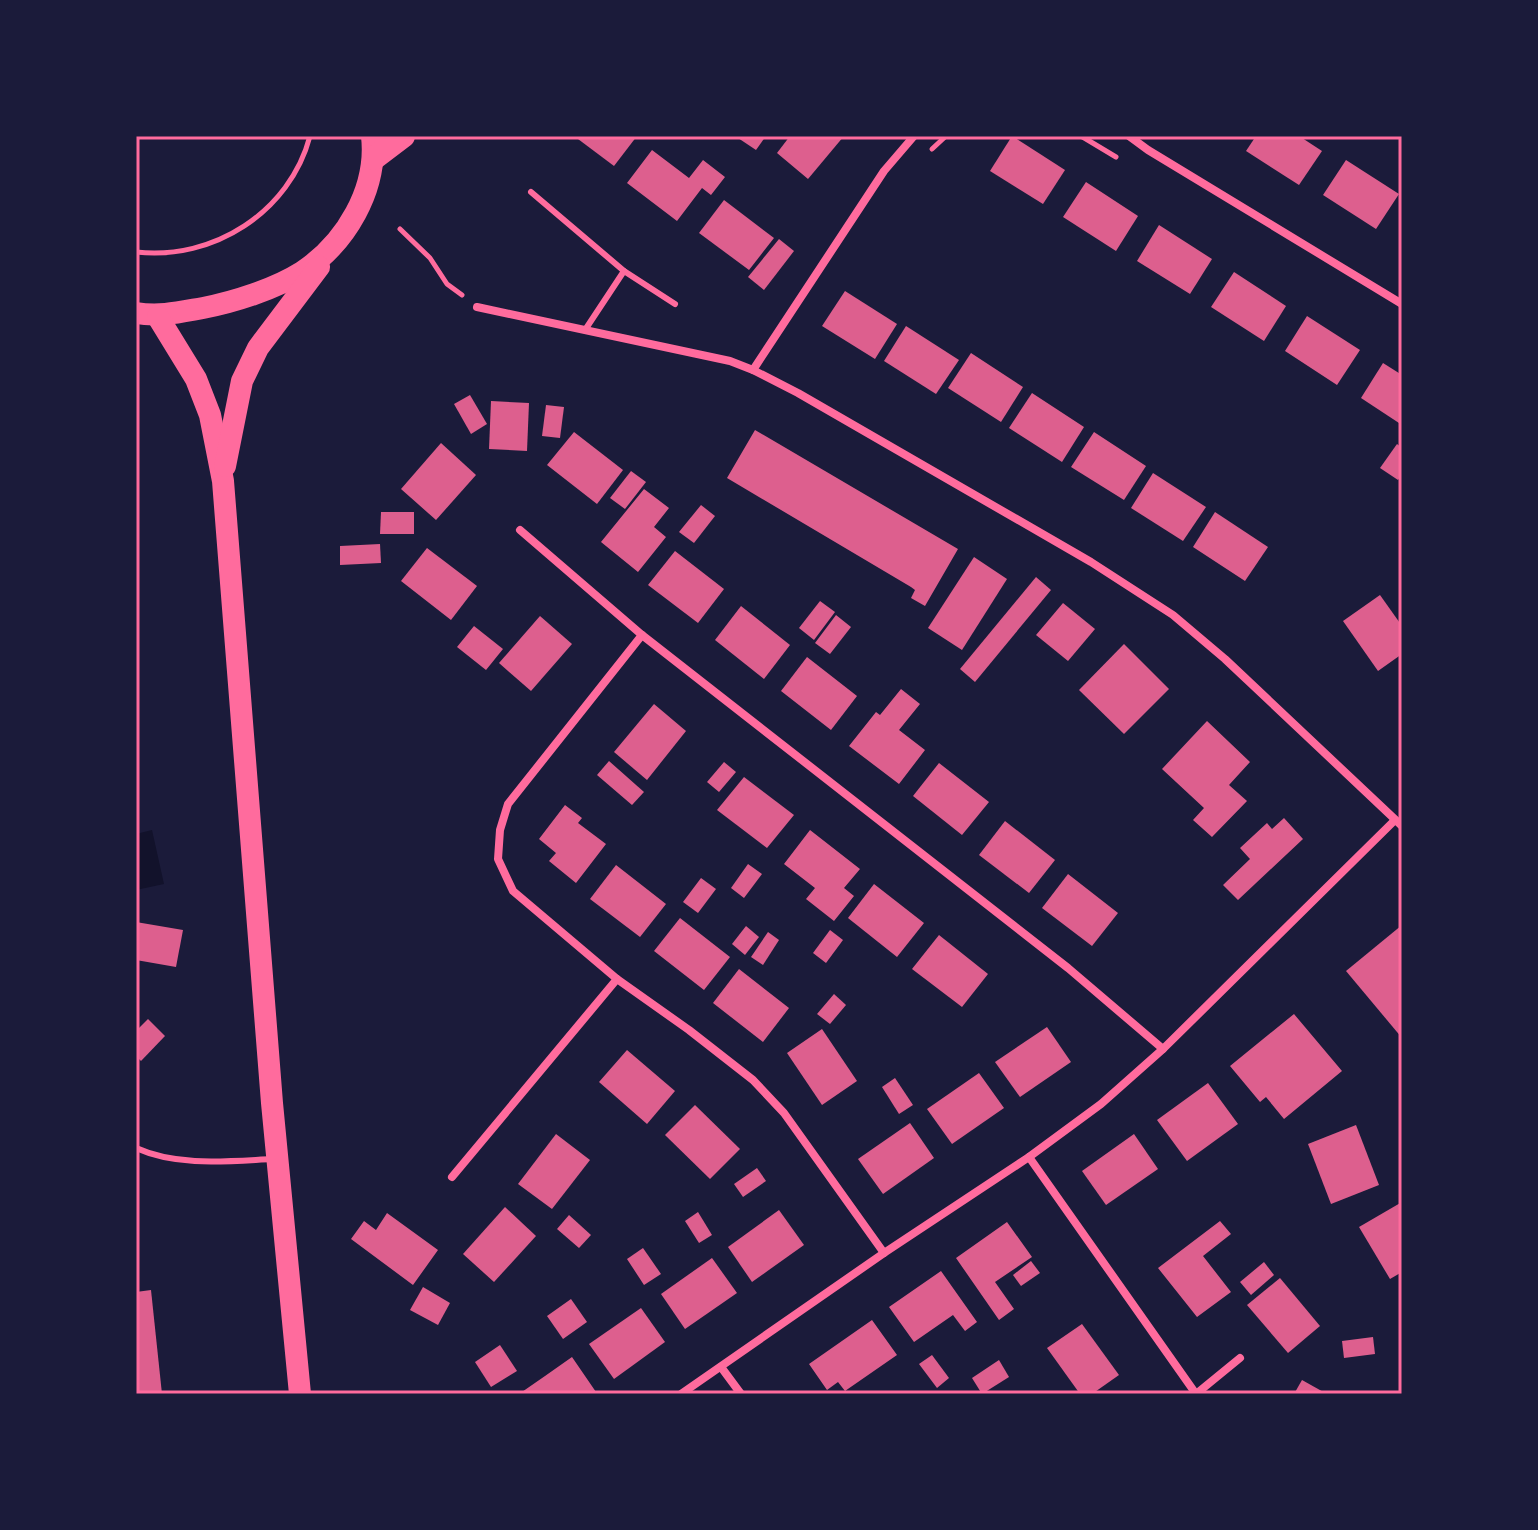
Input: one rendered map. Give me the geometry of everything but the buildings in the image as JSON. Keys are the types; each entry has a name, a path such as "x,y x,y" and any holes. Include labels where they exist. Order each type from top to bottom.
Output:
{"highway":[{"path":"223,481 242,381 258,348 342,237 363,198 373,147 403,136"},
{"path":"300,1394 277,1159 223,481 210,415 196,379 147,315 241,299 302,272 342,237"}],"street":[{"path":"753,370 884,171 914,136"},
{"path":"1129,136 1402,304"},
{"path":"477,307 730,361 798,393 1066,547 1173,615 1225,659 1399,823 1163,1049 1101,1104 1029,1157 681,1394"},
{"path":"520,530 642,635 1068,968 1163,1049"},
{"path":"642,635 508,804 500,830 498,859 513,891 617,979 753,1080 784,1113 884,1253"},
{"path":"452,1177 617,979"},
{"path":"1029,1157 1196,1394 1240,1358"},
{"path":"721,1367 741,1394"}],"lane":[{"path":"531,192 624,271 675,304"},
{"path":"585,330 624,271"},
{"path":"136,1148 151,1155 190,1160 277,1159"}],"path":[{"path":"136,252 171,253 197,249 223,239 249,223 267,209 286,187 305,154 310,136"},
{"path":"928,153 946,136"},
{"path":"400,229 430,258 447,284 477,307"}],"shaded area":[{"path":"152,830 164,884 136,890 136,834"}]}
